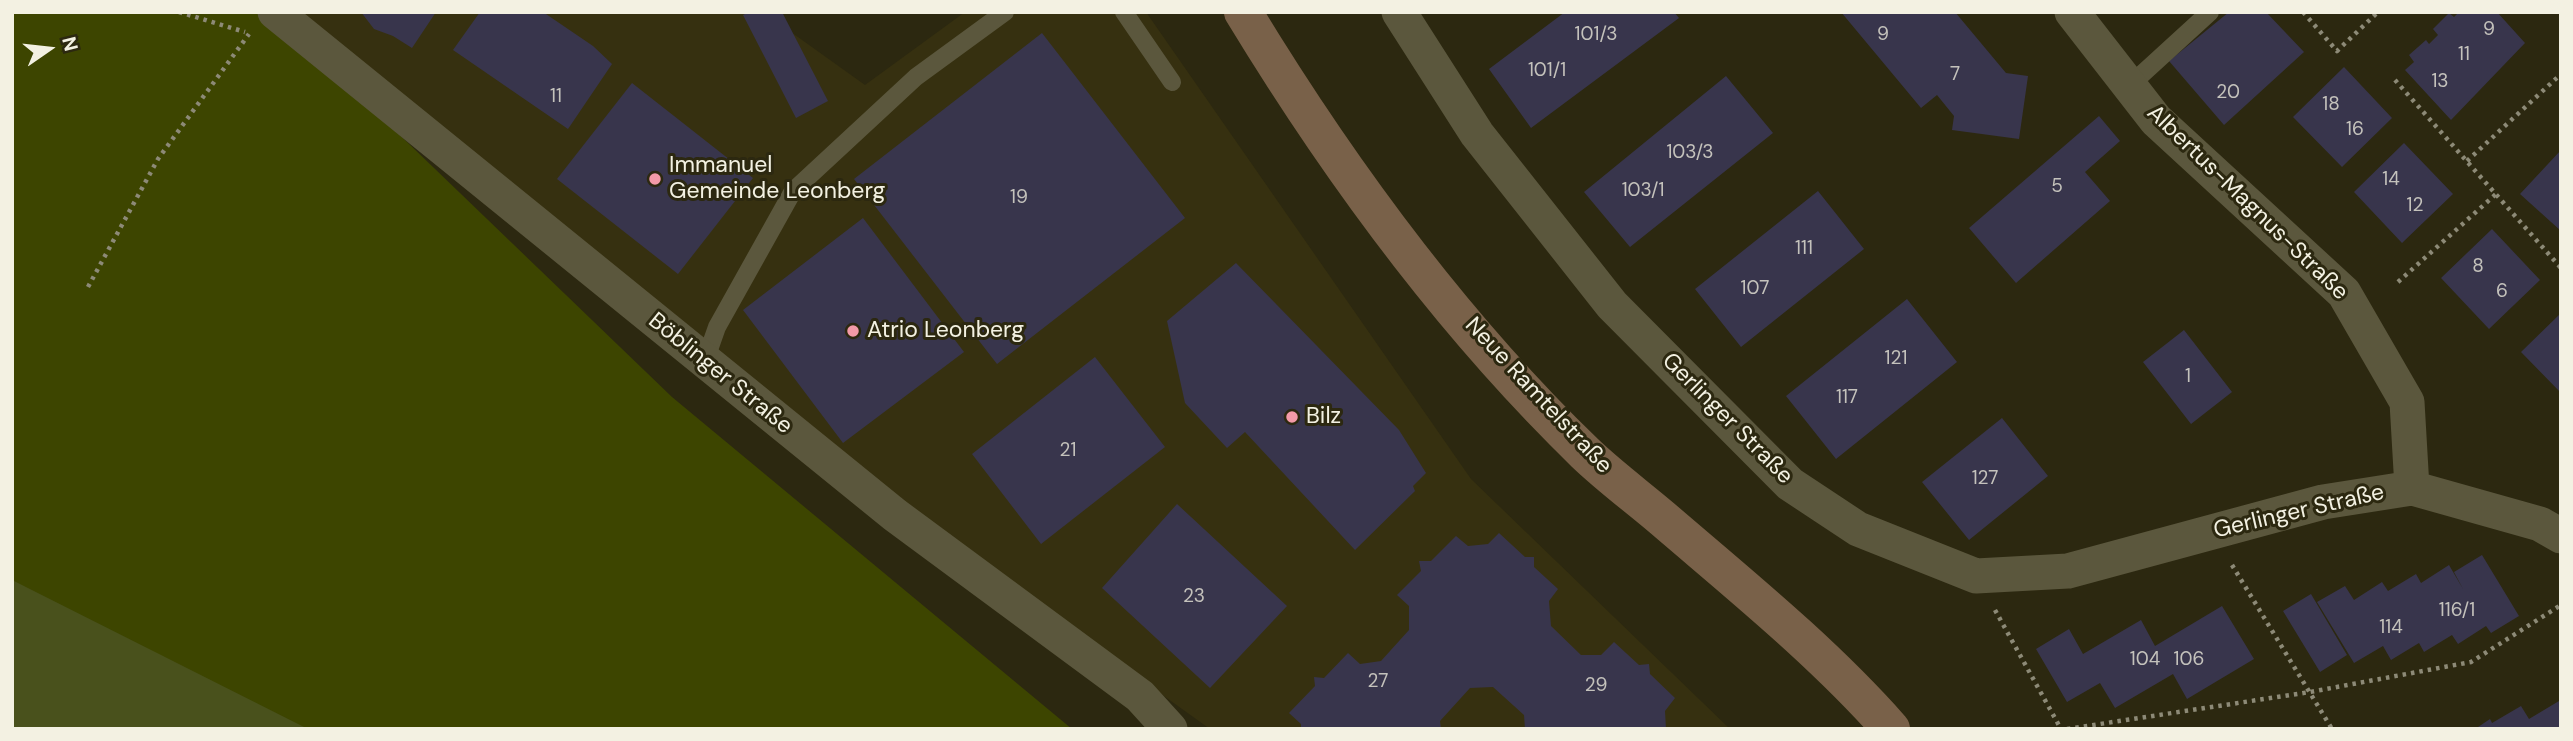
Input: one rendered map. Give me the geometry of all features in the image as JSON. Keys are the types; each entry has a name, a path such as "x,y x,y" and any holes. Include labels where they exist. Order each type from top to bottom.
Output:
{"main road":[{"name":"Neue Ramtelstraße","path":"1242,12 1292,94 1402,246 1497,359 1586,453 1804,641 1891,729"}],"street":[{"name":"Gerlinger Straße","path":"1399,12 1477,134 1612,304 1790,484 1858,529 1976,576 2068,571 2323,502 2412,488 2540,523 2561,536"},
{"name":"Albertus-Magnus-Straße","path":"2072,12 2156,120 2344,293 2407,402 2412,488"},
{"name":"Böblinger Straße","path":"266,20 705,361 895,515 1140,696 1170,729"}],"lane":[{"path":"705,361 717,327 793,191 916,77 1005,12"},
{"path":"1124,12 1172,82"},
{"path":"2129,86 2210,12"}],"path":[{"path":"179,12 266,20"},
{"path":"2303,12 2337,51 2378,12"},
{"path":"88,287 158,159 266,20"},
{"path":"2466,162 2561,74"},
{"path":"2395,80 2561,268"},
{"path":"2398,282 2496,194"},
{"path":"2211,531 2332,729"},
{"path":"1976,576 2061,729"},
{"path":"2067,729 2310,692 2471,662 2561,605"}],"shaded area":[{"path":"267,12 763,12 865,85 965,12 1146,12 1471,479 1730,729 1210,729 752,401"}],"green space":[{"path":"12,12 274,14 672,397 1072,729 295,729 12,583"},
{"path":"12,580 308,729 12,729"}],"building":[{"path":"361,12 436,12 412,48 393,36 374,29"},
{"path":"480,12 543,12 593,46 612,64 568,129 453,50"},
{"path":"749,12 782,12 828,101 796,118 743,15"},
{"path":"1565,12 1674,12 1679,18 1531,128 1489,69"},
{"path":"1841,12 1955,12 2006,73 2028,76 2019,139 1952,130 1954,116 1937,95 1921,108"},
{"path":"2229,12 2266,12 2304,52 2224,125 2169,61"},
{"path":"2459,12 2497,12 2525,43 2451,120 2405,70 2414,62 2409,55 2426,40 2429,44 2438,35 2433,29 2449,13 2454,17"},
{"path":"1042,33 1185,218 997,364 854,179"},
{"path":"2344,67 2392,118 2342,167 2293,117"},
{"path":"1726,76 1773,133 1630,247 1584,192"},
{"name":"Immanuel Gemeinde Leonberg","path":"632,83 753,178 678,274 557,179"},
{"path":"2099,116 2120,141 2085,172 2110,201 2016,283 1969,228"},
{"path":"2404,143 2453,194 2402,243 2354,192"},
{"path":"2561,150 2561,231 2520,194"},
{"path":"1818,191 1864,249 1741,347 1695,289"},
{"name":"Atrio Leonberg","path":"863,218 964,352 843,443 743,310"},
{"path":"2492,229 2540,280 2489,329 2441,278"},
{"name":"Bilz","path":"1236,263 1399,430 1426,473 1413,486 1415,491 1355,550 1245,432 1227,448 1185,403 1167,321"},
{"path":"1907,299 1957,362 1836,459 1786,396"},
{"path":"2561,313 2561,393 2521,352"},
{"path":"2184,330 2232,392 2191,424 2143,362"},
{"path":"1095,357 1165,447 1041,544 972,454"},
{"path":"2002,418 2048,476 1969,540 1922,482"},
{"path":"1177,504 1287,606 1210,688 1102,588"},
{"path":"1499,533 1525,557 1534,557 1534,567 1558,589 1549,601 1551,626 1581,655 1601,655 1614,642 1639,665 1649,664 1650,674 1675,698 1665,711 1666,729 1525,729 1524,715 1493,687 1470,688 1440,721 1441,729 1301,729 1301,724 1289,713 1315,686 1314,677 1324,678 1348,653 1360,664 1381,661 1409,630 1409,606 1397,595 1421,571 1419,561 1431,561 1456,536 1468,546 1488,544"},
{"path":"2482,555 2519,616 2491,633 2486,626 2458,644 2452,635 2424,652 2419,643 2391,660 2383,646 2354,663 2317,602 2345,586 2354,600 2382,582 2388,591 2416,574 2421,583 2449,565 2463,589 2454,572"},
{"path":"2311,594 2347,655 2320,672 2283,611"},
{"path":"2222,606 2254,659 2187,699 2173,674 2115,708 2100,683 2067,702 2036,649 2069,629 2083,654 2141,620 2155,646"},
{"path":"2559,701 2561,729 2475,729 2490,719 2492,723 2521,706 2529,719"}],"place":[{"name":"Immanuel Gemeinde Leonberg","path":"655,179"},
{"name":"Atrio Leonberg","path":"853,331"},
{"name":"Bilz","path":"1292,417"}]}
